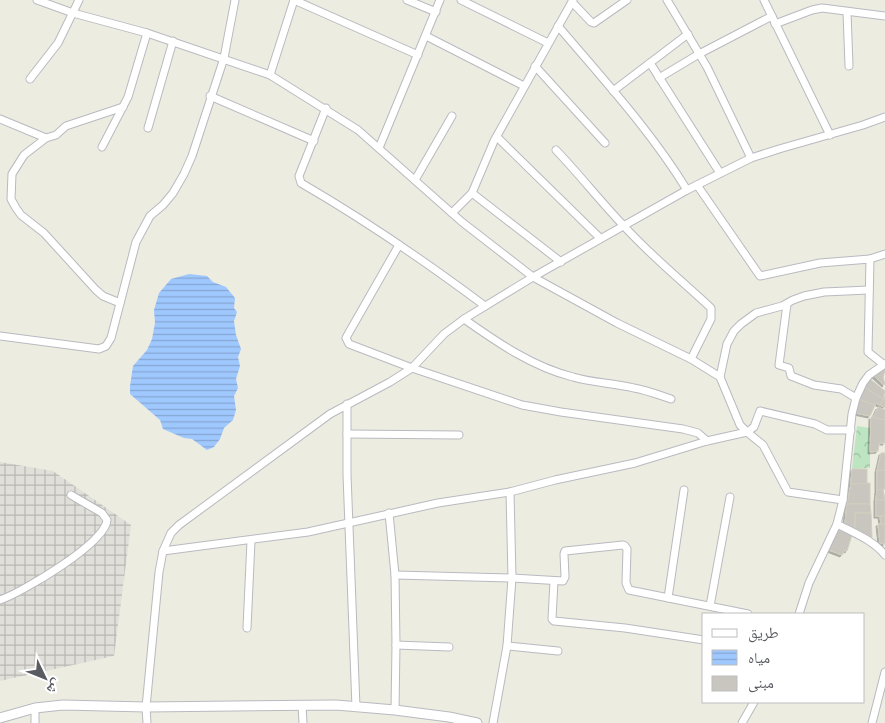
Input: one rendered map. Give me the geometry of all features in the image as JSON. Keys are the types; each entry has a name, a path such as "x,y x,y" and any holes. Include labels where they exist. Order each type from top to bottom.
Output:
{"street":[{"path":"37,0 72,13 173,41 270,75 326,108 358,130 452,213 533,277 617,323 691,359 720,377 740,425 763,445 788,492 843,500"},
{"path":"30,79 58,43 79,0"},
{"path":"0,336 99,350 106,346 111,338 136,242 150,216 163,205 173,192 192,156 210,96 224,58 235,0"},
{"path":"270,75 294,0 418,55"},
{"path":"407,0 436,12"},
{"path":"380,148 440,0"},
{"path":"461,0 548,43"},
{"path":"452,213 472,193 497,137 572,1 594,23 627,0"},
{"path":"667,0 700,54 752,158"},
{"path":"764,0 830,135"},
{"path":"775,24 817,9 827,8 885,16"},
{"path":"847,12 850,66"},
{"path":"659,78 772,16"},
{"path":"558,26 660,148 687,190"},
{"path":"102,148 123,107 135,75 146,33"},
{"path":"613,91 688,34"},
{"path":"426,36 524,86"},
{"path":"148,128 173,41"},
{"path":"650,63 720,173"},
{"path":"535,66 606,143"},
{"path":"210,96 314,141"},
{"path":"120,303 103,296 96,290 44,233 21,215 12,200 12,174 24,155 46,138 56,135 66,126 123,107"},
{"path":"326,108 299,176 301,183 338,204 485,306"},
{"path":"415,180 452,116"},
{"path":"147,723 146,707 159,572 163,551 171,533 179,525 301,435 347,404 390,382 412,368 444,334 464,319 600,238 696,185 752,158 778,148 830,135 885,117"},
{"path":"0,119 46,138"},
{"path":"497,137 600,238"},
{"path":"556,150 623,226 661,265 711,308 712,318 691,359"},
{"path":"696,185 760,276 820,263 870,259 885,254"},
{"path":"472,193 561,262"},
{"path":"399,245 346,338 352,345 412,368 522,405 683,429 698,433 707,441"},
{"path":"799,613 809,582 837,524 843,500 856,398 862,383 884,364 868,352 870,259"},
{"path":"720,377 729,338 741,324 756,313 786,304 798,298 824,292 869,290"},
{"path":"786,304 779,365 789,368 791,376 814,384 841,389 856,398"},
{"path":"464,319 504,346 547,369 589,381 635,388 671,399"},
{"path":"347,404 349,523 356,707"},
{"path":"163,551 251,541 349,523 389,513 510,492 555,480 635,464 707,441 747,432 754,427 760,411 815,424 827,430 851,430"},
{"path":"347,434 459,435"},
{"path":"668,598 684,490"},
{"path":"493,723 506,646 512,578 510,492"},
{"path":"0,600 31,586 89,545 105,529 107,520 102,513 71,495"},
{"path":"710,606 730,497"},
{"path":"389,513 395,575 395,710"},
{"path":"837,524 867,540 885,555"},
{"path":"247,628 251,541"},
{"path":"395,575 564,581 564,554 567,550 624,545 627,552 626,584 629,590 743,613"},
{"path":"554,581 552,619 554,622 625,628 702,640"},
{"path":"396,645 449,647"},
{"path":"506,646 558,651"},
{"path":"872,723 885,672"},
{"path":"742,723 753,703"},
{"path":"0,718 35,708 63,704 146,707 302,706 395,710 476,723"},
{"path":"302,706 303,723"},
{"path":"35,708 35,723"}],"shaded area":[{"path":"0,462 53,471 131,525 114,656 0,681"}],"green space":[{"path":"857,426 870,428 870,468 852,469"}],"water":[{"path":"189,274 207,276 213,282 226,287 235,298 234,308 237,312 234,321 241,349 238,357 240,366 236,379 238,388 234,396 236,410 233,420 224,428 220,439 214,447 207,450 192,439 184,438 163,429 160,420 130,394 133,366 147,350 152,339 155,323 154,310 159,293 171,279"}],"building":[{"path":"883,368 885,371 883,377 884,385 873,375"},
{"path":"870,379 885,391 883,399 864,387"},
{"path":"864,387 883,399 880,405 858,399"},
{"path":"885,396 885,408 880,405"},
{"path":"858,399 875,405 870,416 856,413"},
{"path":"878,407 885,410 885,420 873,418"},
{"path":"871,417 885,420 885,443 879,443 878,451 870,452"},
{"path":"881,453 885,453 885,470 877,471"},
{"path":"852,469 867,469 867,484 851,484"},
{"path":"885,470 885,489 877,490 877,471"},
{"path":"870,483 870,504 847,504 851,484"},
{"path":"883,489 885,500 876,500 877,490"},
{"path":"876,500 885,500 885,516 876,516"},
{"path":"847,504 870,504 871,513 855,513 855,529 845,524"},
{"path":"855,513 871,513 872,537 865,536 855,529"},
{"path":"880,516 885,516 885,524 881,524"},
{"path":"878,524 885,524 885,544 880,543"},
{"path":"838,530 852,535 847,551 845,550 842,555 829,550"}]}
